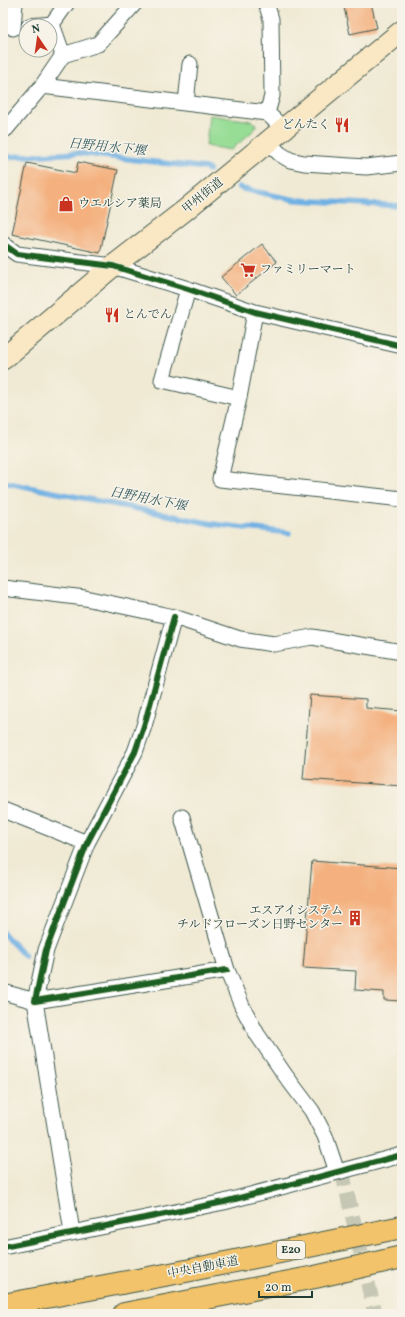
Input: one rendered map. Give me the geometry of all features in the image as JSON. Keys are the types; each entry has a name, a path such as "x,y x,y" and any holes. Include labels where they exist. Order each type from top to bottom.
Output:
{"highway":[{"name":"中央自動車道","path":"3,1305 181,1272 402,1227"},
{"path":"124,1314 315,1277 402,1257"}],"main road":[{"name":"甲州街道","path":"3,359 114,266 276,136 402,31"}],"street":[{"path":"14,29 15,3"},
{"path":"56,18 67,3"},
{"path":"3,129 6,129 42,86 63,55 98,44 135,3"},
{"path":"266,3 271,19 272,96 268,113 276,136 280,154 290,160 304,163 366,167 402,163"},
{"path":"58,41 63,55"},
{"path":"186,103 190,64"},
{"path":"42,86 268,113"},
{"path":"3,244 17,254 114,266 255,312 402,346"},
{"path":"188,289 162,380 240,398"},
{"path":"255,312 240,398 220,479 402,500"},
{"path":"3,592 3,588 85,598 174,617 240,639 274,644 312,637 402,652"},
{"path":"72,1232 35,1001 46,950 87,843 137,745 144,726 174,617"},
{"path":"3,810 87,843"},
{"path":"182,817 227,970 242,1006 258,1034 285,1075 312,1111 325,1136 337,1172"},
{"path":"3,992 35,1001 227,970"},
{"path":"3,1247 224,1202 402,1155"}],"green space":[{"path":"209,115 253,121 257,125 254,130 231,150 206,146"}],"building":[{"path":"343,3 371,3 377,28 350,34"},
{"path":"78,162 118,170 100,253 12,234 27,163 76,173"},
{"path":"262,244 277,262 236,295 221,277"},
{"path":"310,695 366,699 366,708 402,711 402,786 303,779"},
{"name":"エスアイシステム チルドフローズン日野センター","path":"312,861 402,868 402,1001 384,1000 384,992 355,990 356,971 303,968"}],"waterway":[{"name":"日野用水下堰","path":"3,157 78,153 205,168 209,170"},
{"name":"日野用水下堰","path":"239,187 296,200 402,206"},
{"name":"日野用水下堰","path":"3,482 213,524 289,533"},
{"path":"3,933 25,956"}],"tunnel":[{"path":"342,1171 375,1314"}],"cycle path":[{"path":"3,244 17,254 113,266 188,289 255,312 402,346"},
{"path":"174,617 144,726 135,752 87,843 46,950 35,1001 227,970"},
{"path":"3,1247 224,1202 402,1155"}],"place":[{"name":"どんたく","path":"342,125"},
{"name":"ウエルシア薬局","path":"66,204"},
{"name":"ファミリーマート","path":"248,270"},
{"name":"とんでん","path":"112,315"},
{"name":"エスアイシステム チルドフローズン日野センター","path":"355,918"}]}
